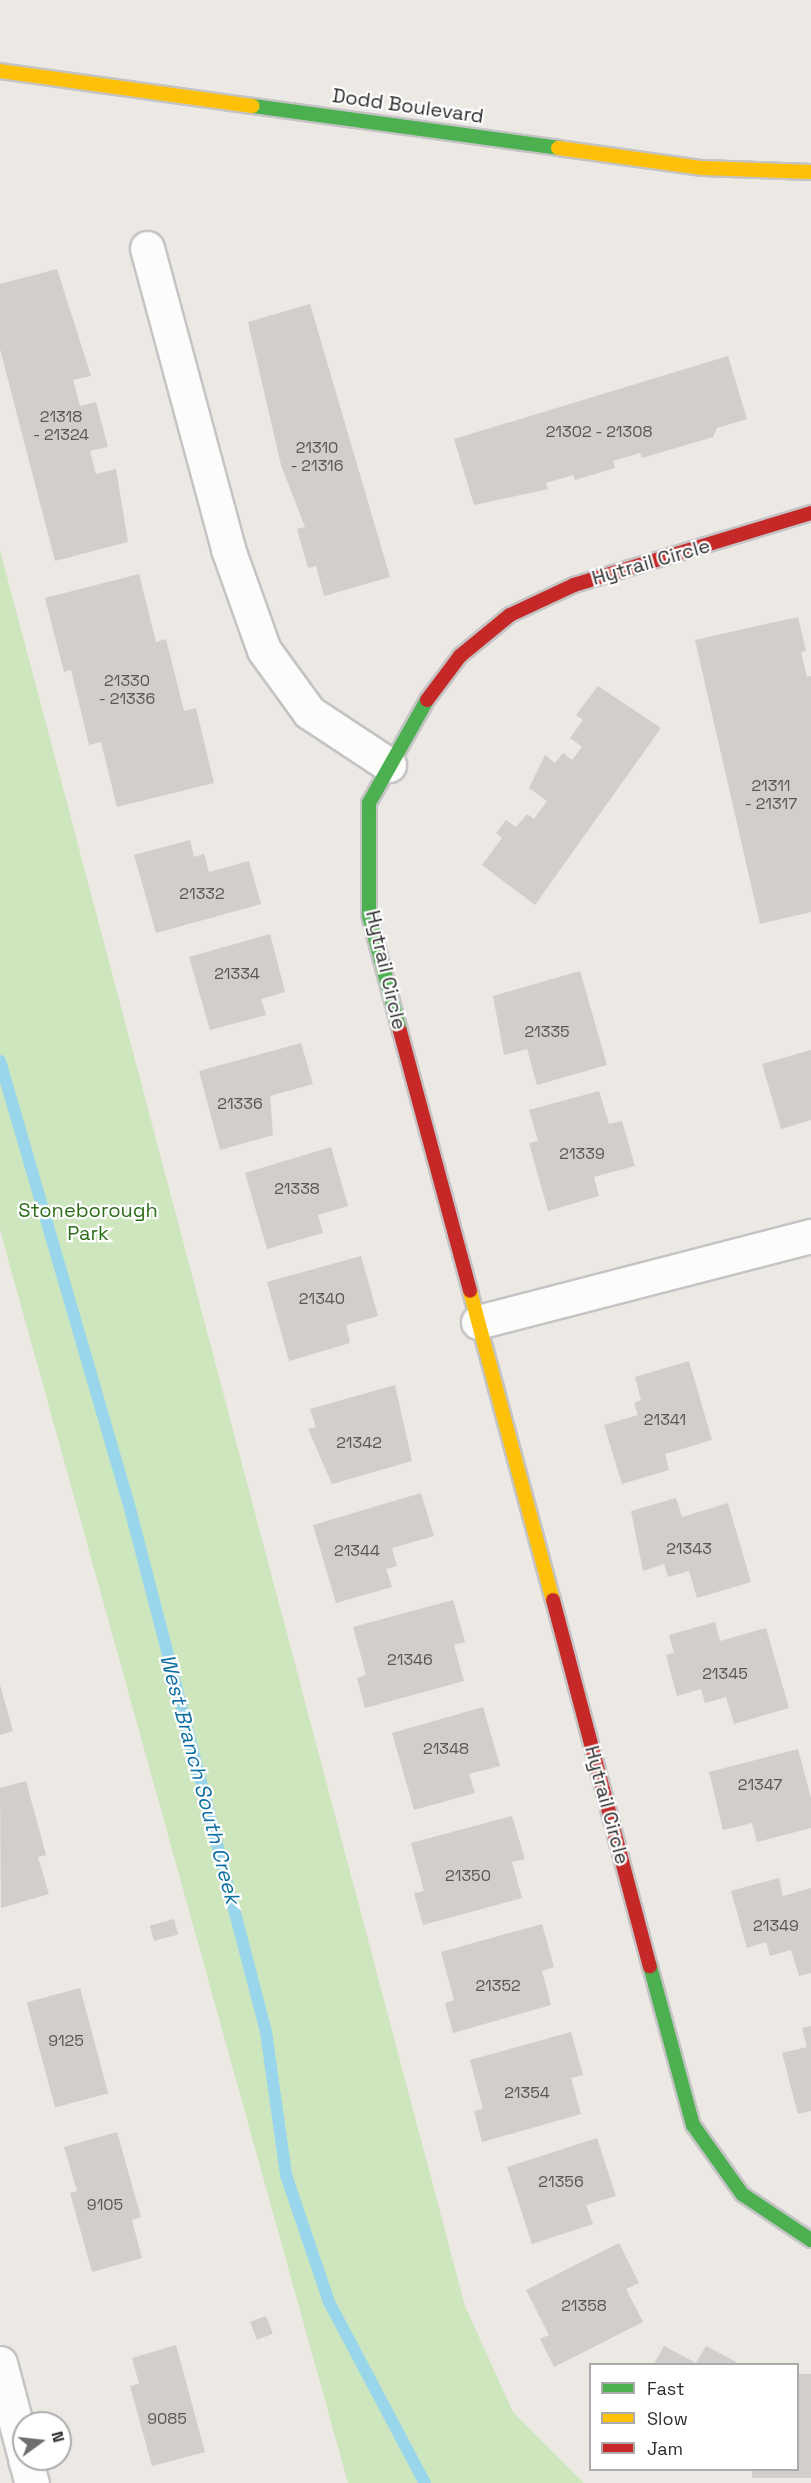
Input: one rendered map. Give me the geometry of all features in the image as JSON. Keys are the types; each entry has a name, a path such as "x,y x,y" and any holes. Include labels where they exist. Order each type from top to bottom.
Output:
{"street":[{"name":"Dodd Boulevard","path":"0,71 703,168 811,172"},
{"path":"147,248 228,549 264,650 309,712 389,765"},
{"name":"Hytrail Circle","path":"811,513 574,585 510,615 460,656 416,715 369,803 369,915 693,2125 742,2194 811,2240"},
{"path":"478,1322 811,1236"},
{"path":"0,2363 13,2411"}],"green space":[{"name":"Stoneborough Park","path":"0,550 465,2306 513,2412 584,2483 348,2483 0,1230"}],"building":[{"path":"57,269 91,376 73,380 80,406 96,402 108,447 90,451 96,474 116,469 128,542 55,561 0,349 0,284"},
{"path":"310,304 390,577 324,596 316,566 308,568 297,529 305,527 281,465 248,322"},
{"path":"728,356 747,419 717,428 713,437 642,458 640,453 613,461 615,468 575,480 573,475 546,483 548,489 474,505 454,439"},
{"path":"139,574 156,642 166,639 184,711 196,708 214,783 117,807 101,742 89,745 71,670 64,672 45,598"},
{"path":"798,617 806,651 801,652 807,677 811,676 811,912 760,924 695,640"},
{"path":"598,686 661,728 535,905 482,865 502,838 496,833 506,820 516,827 527,814 534,819 547,801 529,788 545,755 555,763 563,753 572,760 582,747 570,738 583,720 576,715"},
{"path":"190,840 194,857 204,854 209,872 249,861 261,904 156,933 134,855"},
{"path":"270,934 285,992 261,999 266,1015 210,1030 189,957"},
{"path":"580,971 607,1065 537,1085 527,1049 504,1055 493,996"},
{"path":"301,1043 313,1084 270,1096 273,1135 220,1150 199,1071"},
{"path":"811,1050 811,1120 781,1129 762,1064"},
{"path":"599,1091 609,1124 622,1121 635,1166 594,1177 599,1196 548,1211 529,1143 538,1141 529,1110"},
{"path":"331,1147 348,1206 318,1215 323,1233 267,1249 245,1173"},
{"path":"361,1256 378,1316 346,1325 350,1343 289,1361 267,1282"},
{"path":"689,1361 712,1440 665,1454 669,1470 622,1484 604,1425 638,1415 634,1403 641,1400 635,1377"},
{"path":"395,1385 412,1461 332,1484 308,1429 316,1427 310,1409"},
{"path":"421,1493 434,1536 392,1548 397,1566 386,1569 392,1587 336,1603 313,1525"},
{"path":"676,1498 682,1517 728,1503 751,1582 697,1598 689,1571 668,1577 664,1564 643,1571 631,1511"},
{"path":"453,1600 465,1642 454,1645 464,1681 365,1708 357,1678 366,1675 353,1627"},
{"path":"715,1622 720,1641 766,1628 789,1708 734,1724 726,1697 705,1703 701,1689 677,1696 666,1655 674,1653 669,1635"},
{"path":"0,1685 13,1731 0,1735"},
{"path":"483,1707 500,1766 469,1774 475,1793 414,1810 392,1733"},
{"path":"798,1749 811,1798 811,1828 757,1842 752,1823 723,1830 709,1772"},
{"path":"26,1781 46,1855 38,1857 49,1894 1,1908 0,1788"},
{"path":"512,1816 525,1859 512,1862 522,1898 423,1925 414,1893 424,1891 411,1843"},
{"path":"779,1878 783,1896 811,1888 811,1973 799,1976 791,1950 770,1956 766,1942 747,1948 731,1891"},
{"path":"174,1919 178,1934 154,1941 150,1925"},
{"path":"542,1924 554,1967 542,1971 551,2005 453,2033 445,2003 454,2000 441,1952"},
{"path":"80,1988 108,2093 55,2108 27,2002"},
{"path":"811,2026 811,2111 798,2114 782,2053 807,2047 802,2028"},
{"path":"571,2032 583,2075 571,2078 581,2114 482,2142 474,2111 483,2109 470,2060"},
{"path":"117,2132 141,2217 132,2220 142,2258 92,2272 70,2193 77,2191 64,2147"},
{"path":"597,2138 616,2196 586,2205 593,2224 532,2244 507,2167"},
{"path":"619,2243 639,2283 626,2289 643,2322 554,2367 540,2339 549,2335 526,2290"},
{"path":"266,2316 273,2334 257,2340 250,2322"},
{"path":"176,2345 205,2452 152,2466 130,2386 139,2384 132,2358"},
{"path":"664,2346 696,2363 655,2363"},
{"path":"706,2346 738,2363 696,2363"},
{"path":"799,2374 811,2374 811,2478 752,2478 752,2471 799,2471"}],"waterway":[{"name":"West Branch South Creek","path":"0,1061 128,1501 266,2032 286,2175 329,2302 425,2483"}],"traffic: fast":[{"path":"253,106 558,148"},
{"path":"400,1031 369,915 369,803 427,700"},
{"path":"650,1966 693,2125 742,2194 811,2240"}],"traffic: slow":[{"path":"0,71 253,106"},
{"path":"558,148 703,168 811,172"},
{"path":"470,1291 553,1600"}],"traffic: jam":[{"path":"427,700 460,656 510,615 574,585 811,513"},
{"path":"400,1031 470,1291"},
{"path":"553,1600 650,1966"}]}
